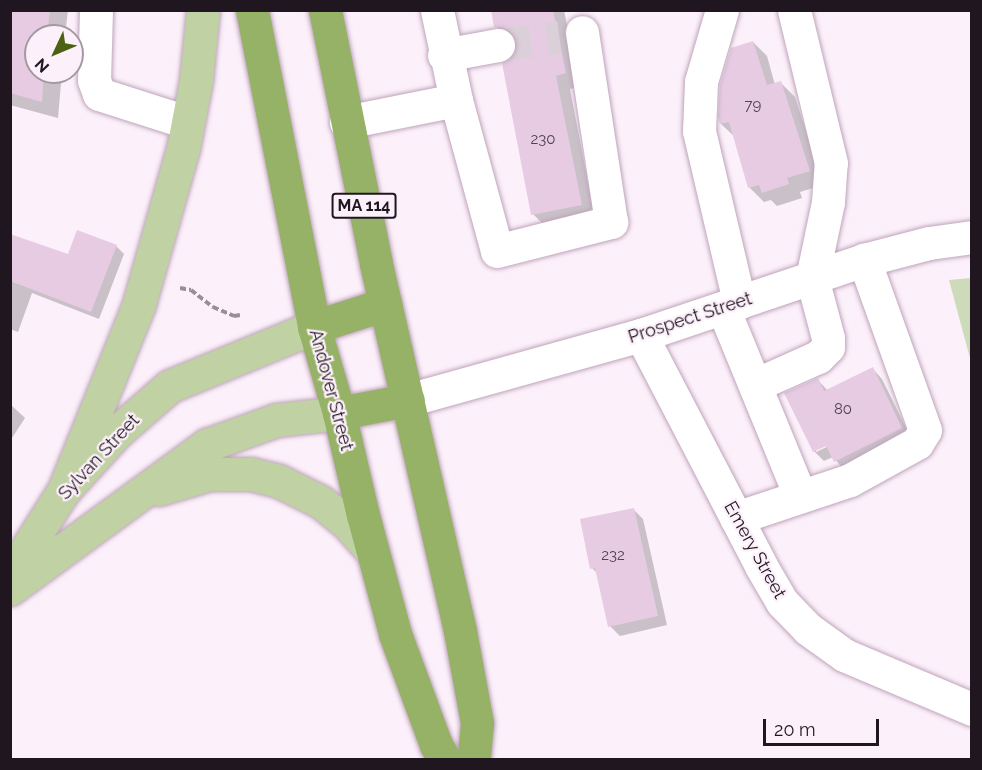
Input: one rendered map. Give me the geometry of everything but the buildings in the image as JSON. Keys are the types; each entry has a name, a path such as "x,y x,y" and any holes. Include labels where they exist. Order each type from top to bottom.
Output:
{"highway":[{"name":"Andover Street","path":"252,10 314,327 339,413 372,551 395,634 436,745 445,759"},
{"name":"MA 114","path":"325,10 346,122 385,304 460,631 477,723 474,759"},
{"path":"314,327 385,304"},
{"path":"339,413 408,400"}],"main road":[{"path":"64,490 139,304 183,150 196,80 202,10"},
{"name":"Sylvan Street","path":"10,575 64,490 117,432 170,386 314,327"},
{"path":"10,589 207,445 276,420 339,413"},
{"path":"137,495 210,474 251,474 279,481 321,502 346,522 372,551"}],"street":[{"path":"96,10 94,80 99,94 188,122"},
{"path":"437,10 444,54 497,251 611,222 579,26"},
{"path":"722,10 700,81 699,131 731,305 755,385 801,496"},
{"path":"755,385 818,357 828,347 828,338 812,278 828,202 831,162 794,10"},
{"path":"444,54 498,45"},
{"path":"346,122 456,100"},
{"name":"Prospect Street","path":"408,400 642,334 864,260 929,243 972,237"},
{"path":"736,518 850,480 917,443 926,430 864,260"},
{"name":"Emery Street","path":"642,334 736,518 782,602 808,629 844,655 972,709"}],"path":[{"path":"175,287 191,290 213,307 234,316 243,315"}],"green space":[{"path":"972,278 971,362 949,280"}],"tunnel":[{"path":"498,45 559,37"}]}
